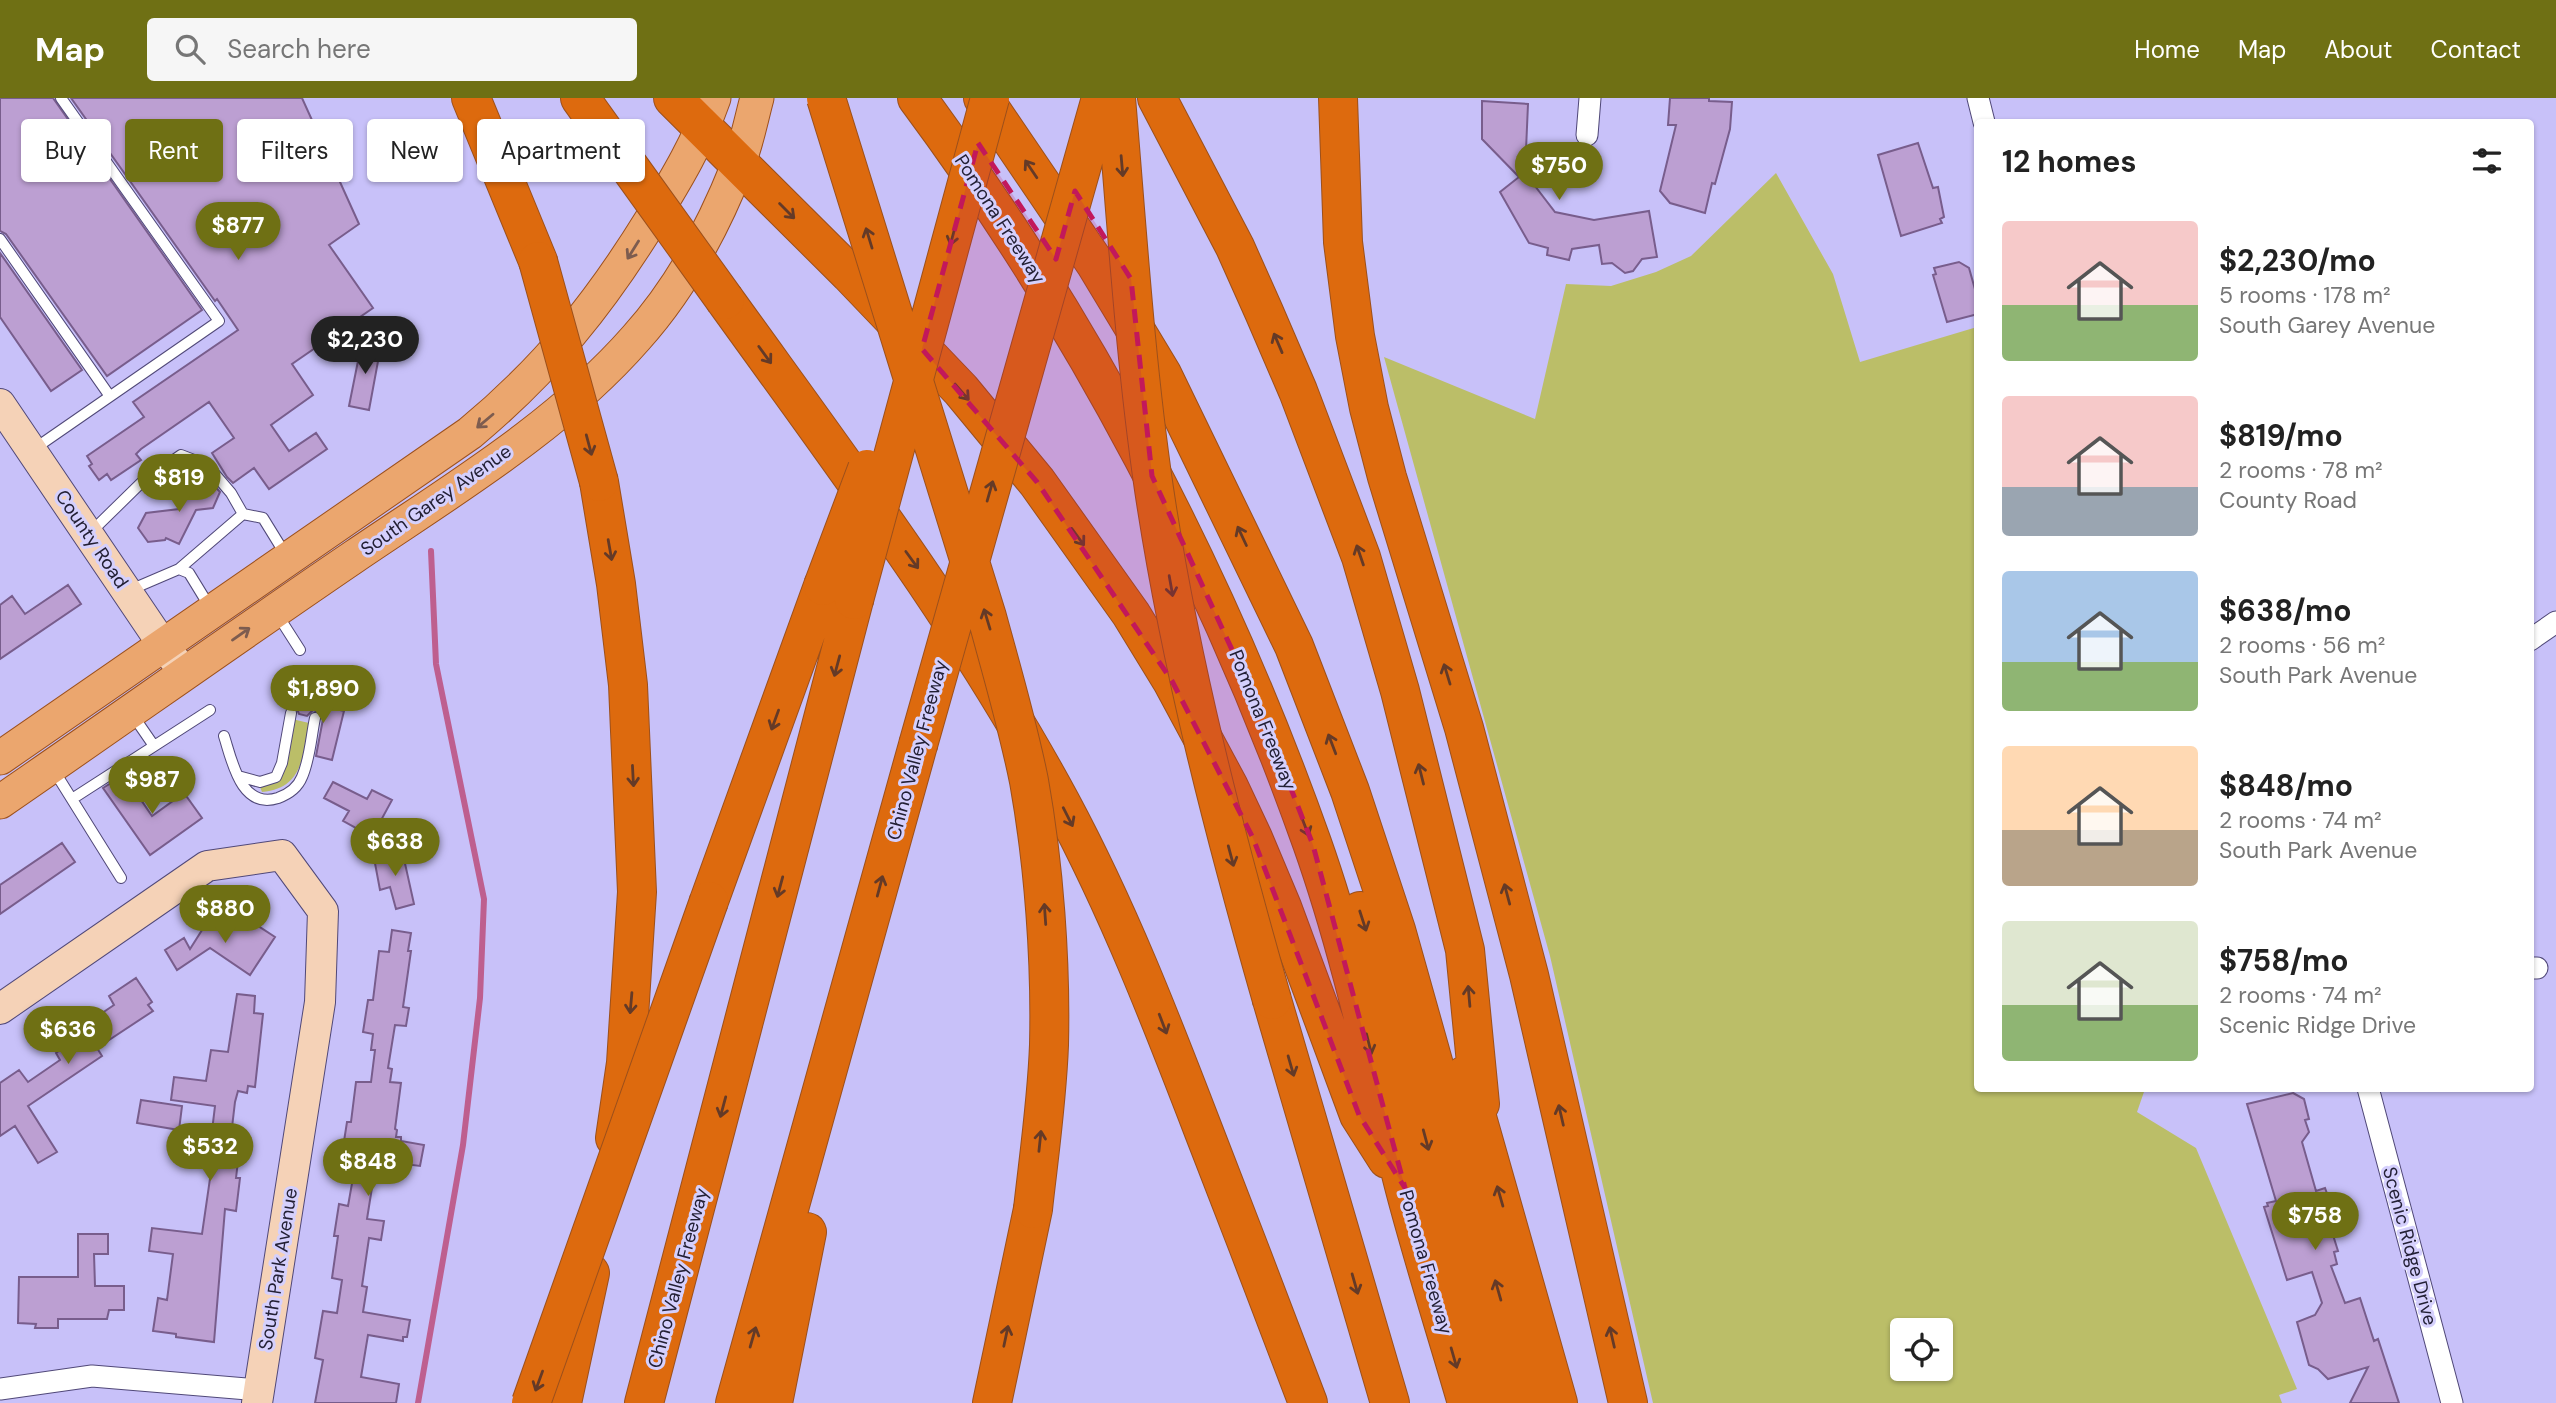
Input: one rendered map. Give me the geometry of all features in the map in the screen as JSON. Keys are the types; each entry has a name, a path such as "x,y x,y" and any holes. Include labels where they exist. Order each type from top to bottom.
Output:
{"highway":[{"path":"471,98 538,261 599,482 616,584 628,685 637,892 626,1063 594,1259 562,1403"},
{"path":"580,98 923,576 998,691 1067,814 1118,917 1152,995 1308,1403"},
{"path":"673,98 709,113 739,162 961,390 1037,482 1131,614 1172,681 1229,787 1282,906 1359,1115 1405,1188"},
{"path":"826,98 1011,701 1029,783 1044,904 1049,979 1049,1048 1033,1209 992,1403"},
{"name":"Pomona Freeway","path":"917,98 1016,243 1124,421 1211,595 1263,717 1313,845 1349,964 1405,1188 1467,1403"},
{"path":"948,98 1073,286 1167,446 1290,713 1336,835 1389,1000 1499,1403"},
{"path":"983,98 1095,263 1162,374 1294,646 1350,791 1396,930 1529,1403"},
{"path":"531,1403 709,901 839,593 892,405 929,322 990,98"},
{"path":"1013,98 1102,232 1210,415 1263,519 1316,636 1386,821 1428,950 1558,1403"},
{"name":"Chino Valley Freeway","path":"735,1403 1101,98"},
{"path":"1116,98 1143,407 1177,623 1212,782 1272,1000 1390,1403"},
{"path":"1157,98 1235,247 1264,312 1332,475 1365,569 1397,679 1465,950 1483,1137"},
{"path":"1338,98 1343,242 1355,336 1369,408 1387,477 1464,728 1529,975 1628,1403"},
{"name":"Chino Valley Freeway","path":"644,1403 839,593"},
{"path":"773,1403 862,952"}],"main road":[{"name":"South Garey Avenue","path":"0,802 490,463 557,413 604,372 637,338 671,293 709,232 739,162 757,98"},
{"name":"South Garey Avenue","path":"0,758 470,433 505,404 589,314 630,255 683,169 709,113"}],"street":[{"path":"1587,135 1590,98"},
{"path":"1978,98 1983,119"},
{"name":"County Road","path":"0,404 184,673"},
{"path":"2534,637 2556,622"},
{"name":"South Park Avenue","path":"0,1009 207,866 282,855 323,911 320,1002 258,1396"},
{"name":"Scenic Ridge Drive","path":"2369,1092 2452,1403"},
{"path":"0,1389 92,1376 258,1396"}],"lane":[{"path":"31,451 219,321 61,98"},
{"path":"0,239 109,395"},
{"path":"88,534 141,483 181,455 207,465 231,493 243,514 263,519 289,559"},
{"path":"127,592 179,569 243,514"},
{"path":"179,569 189,572 212,611"},
{"path":"274,611 300,650"},
{"path":"294,696 299,674"},
{"path":"319,700 321,683"},
{"path":"72,799 210,710"},
{"path":"130,711 154,746"},
{"path":"238,776 260,782 276,777 282,763 291,713"},
{"path":"224,736 245,788 261,799 278,798 296,788 305,770 315,718"},
{"path":"52,766 121,878"}],"highlighted area":[{"path":"978,143 1056,259 1075,191 1131,279 1152,476 1263,717 1313,845 1405,1188 1359,1115 1253,838 1172,681 1037,482 922,349"}],"green space":[{"path":"1776,173 1833,274 1860,362 1974,328 1974,1092 2144,1092 2137,1112 2196,1148 2297,1389 2279,1395 2282,1403 1653,1403 1550,956 1384,357 1535,419 1566,284 1611,286 1656,272 1691,256"},
{"path":"292,719 309,723 299,768 286,784 262,792 260,787 271,784"}],"building":[{"path":"0,98 53,98 68,119 21,119 21,182 111,181 202,310 107,376 6,234 0,231"},
{"path":"71,98 302,98 312,119 237,119 237,182 340,182 359,224 329,245 373,308 292,364 313,395 271,425 289,451 316,433 327,449 269,489 254,468 233,483 227,477 212,453 234,438 209,402 141,449 136,454 141,460 111,480 107,474 99,480 89,466 92,464 87,456 144,417 133,402 238,330 131,182 223,182 223,119 125,119 125,174 111,154 111,119 86,119"},
{"path":"1670,98 1709,98 1709,101 1732,102 1730,129 1705,213 1670,203 1660,191 1676,125 1668,125"},
{"path":"1482,101 1528,104 1525,173 1555,212 1594,220 1649,211 1657,257 1642,259 1633,271 1625,273 1612,263 1602,264 1599,245 1572,249 1569,260 1547,255 1548,248 1529,243 1500,192 1519,177 1482,139"},
{"path":"1918,143 1933,188 1938,187 1944,217 1940,219 1942,223 1901,236 1878,155"},
{"path":"0,253 82,370 51,391 0,317"},
{"path":"1959,262 1969,268 1974,286 1974,315 1947,322 1933,275 1936,274 1934,268"},
{"path":"362,341 381,345 369,410 349,406"},
{"path":"208,479 220,492 213,508 196,510 179,544 166,538 148,542 138,528 146,513 179,509 193,480"},
{"path":"68,585 81,604 0,659 0,605 12,596 25,614"},
{"path":"302,697 311,699 317,708 323,707 327,701 328,707 344,711 332,760 316,756 323,719 321,713 313,710 307,716 299,714 296,707 288,706 288,701 296,704"},
{"path":"124,775 152,816 184,793 202,818 150,855 103,788"},
{"path":"333,782 367,799 372,790 392,800 372,837 343,821 349,811 324,798"},
{"path":"62,843 75,862 0,914 0,885"},
{"path":"402,850 414,904 396,909 390,887 380,890 374,858"},
{"path":"211,916 231,929 237,920 245,926 249,920 275,937 250,975 210,948 177,970 165,950 184,938 190,949"},
{"path":"392,930 411,933 403,1007 409,1008 406,1026 395,1025 388,1068 392,1069 390,1082 401,1083 396,1137 401,1137 401,1141 424,1145 420,1166 397,1163 395,1178 374,1175 367,1219 384,1221 381,1240 369,1238 362,1286 367,1287 363,1312 410,1320 407,1337 403,1337 403,1341 368,1335 361,1377 399,1384 396,1403 315,1403 323,1360 315,1358 323,1311 337,1313 342,1280 332,1278 339,1204 348,1206 356,1161 350,1161 351,1156 342,1154 347,1122 351,1122 356,1082 371,1082 375,1050 371,1050 373,1034 363,1032 368,1000 373,1000 379,951 389,952"},
{"path":"136,978 152,1002 148,1005 153,1011 97,1048 102,1056 28,1106 57,1152 38,1163 15,1126 0,1136 0,1083 19,1070 28,1082 60,1060 56,1053 60,1050 56,1044 114,1005 109,996"},
{"path":"237,994 255,996 254,1013 263,1014 255,1087 248,1086 247,1093 238,1091 235,1102 231,1136 241,1136 236,1178 240,1178 236,1211 225,1209 214,1342 153,1331 158,1298 167,1300 173,1254 149,1251 152,1228 202,1234 212,1165 195,1160 198,1137 211,1139 215,1106 171,1100 174,1077 206,1081 211,1050 228,1052"},
{"path":"2293,1093 2304,1099 2309,1119 2305,1120 2309,1132 2302,1142 2316,1191 2325,1188 2335,1216 2328,1219 2338,1251 2334,1252 2337,1264 2331,1266 2345,1303 2360,1298 2374,1341 2378,1339 2399,1403 2350,1403 2368,1367 2328,1379 2318,1369 2309,1365 2297,1322 2315,1315 2322,1303 2312,1272 2287,1280 2264,1207 2268,1206 2267,1203 2276,1201 2247,1104"},
{"path":"141,1100 182,1106 179,1130 137,1123"},
{"path":"78,1234 108,1234 108,1254 94,1254 95,1286 124,1286 124,1310 109,1310 107,1319 58,1319 58,1328 35,1328 36,1324 18,1323 19,1277 78,1277"}],"waterway":[{"path":"418,1403 463,1145 480,998 484,899 436,664 431,551"}]}
